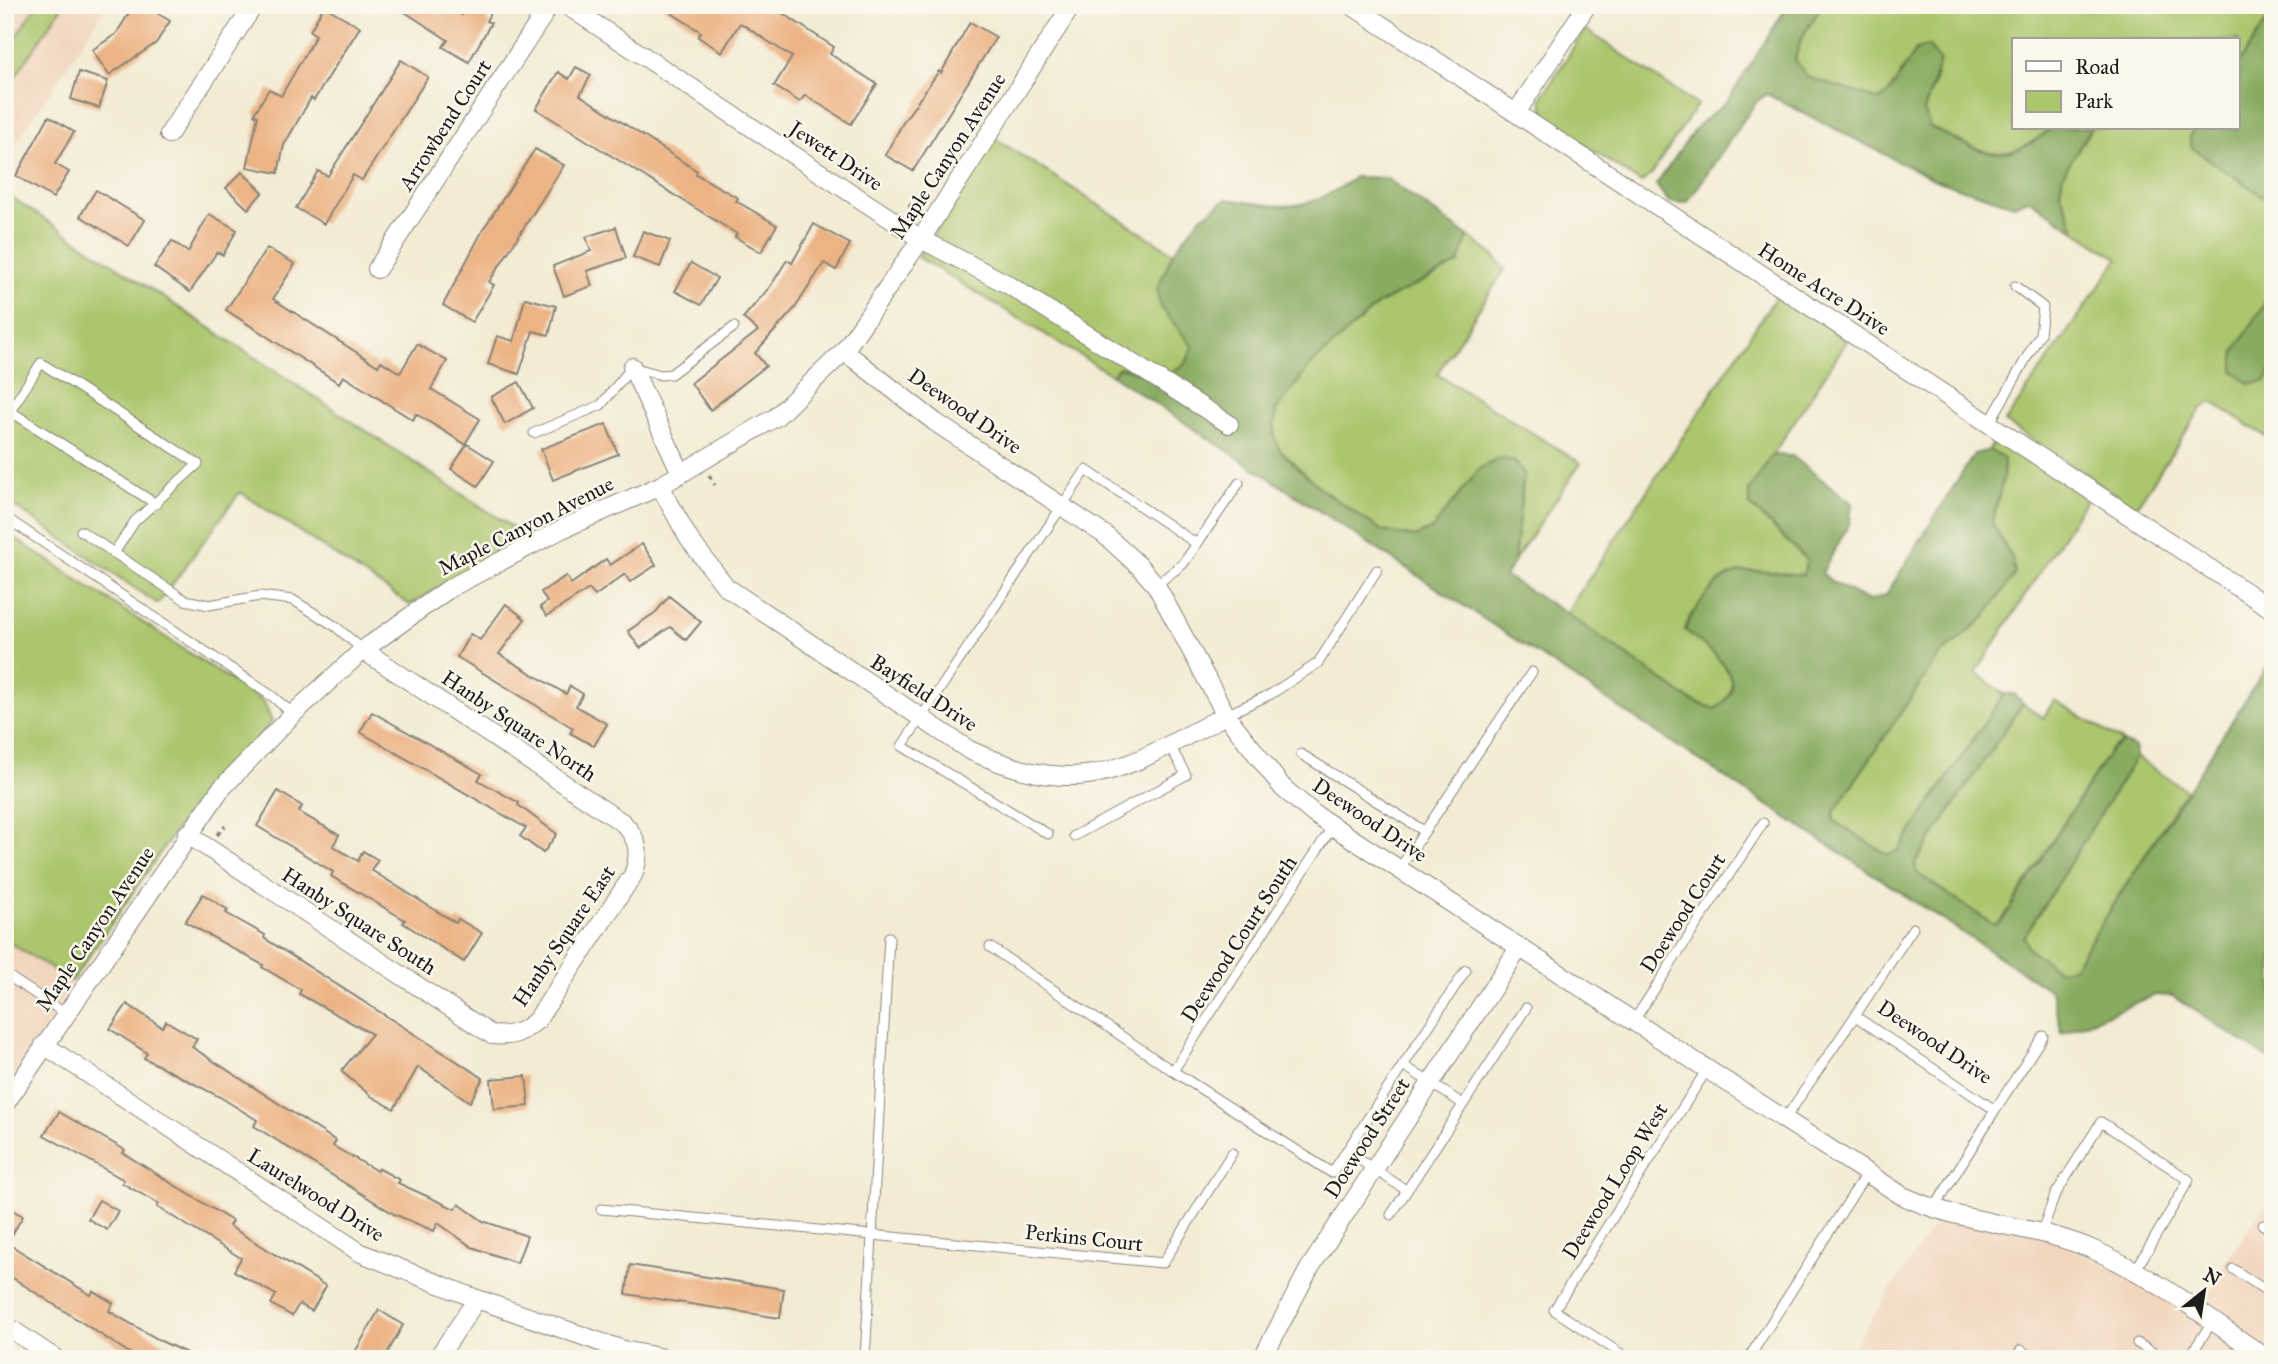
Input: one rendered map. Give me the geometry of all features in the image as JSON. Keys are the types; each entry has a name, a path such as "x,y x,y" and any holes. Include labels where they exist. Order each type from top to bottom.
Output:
{"street":[{"path":"169,134 254,5"},
{"name":"Arrowbend Court","path":"377,269 550,5"},
{"name":"Jewett Drive","path":"566,5 921,239 1007,284 1229,424"},
{"name":"Maple Canyon Avenue","path":"5,1104 187,834 220,790 293,714 363,650 450,588 562,530 660,486 776,417 844,351 921,239 1072,5"},
{"name":"Home Acre Drive","path":"1351,5 2273,610"},
{"path":"1516,113 1587,5"},
{"name":"Deewood Drive","path":"844,351 935,422 1105,535 1156,586 1226,715 1283,788 1333,826 1866,1174 1933,1210 2095,1250 2134,1272 2268,1359"},
{"path":"632,367 681,473"},
{"name":"Bayfield Drive","path":"660,486 689,539 726,587 969,750 1039,775 1069,778 1100,774 1133,763 1226,715"},
{"name":"Hanby Square North","path":"363,650 624,823 634,834 639,849"},
{"name":"Hanby Square South","path":"187,834 477,1026 492,1035 509,1037"},
{"name":"Hanby Square East","path":"509,1037 525,1031 537,1020 633,875 639,849"},
{"name":"Doewood Street","path":"1262,1359 1309,1269 1519,948"},
{"name":"Laurelwood Drive","path":"44,1045 361,1253 477,1299 623,1350 668,1359"},
{"path":"438,1359 477,1299"},
{"path":"5,1325 56,1359"}],"lane":[{"path":"1989,425 2044,322 2043,307 2015,286"},
{"path":"534,433 601,405 632,367 661,375 671,374 734,327"},
{"path":"114,553 135,521 156,505 198,464 41,363 10,411 156,505"},
{"path":"1048,834 902,746 1086,470 1197,544"},
{"path":"1156,586 1183,565 1239,483"},
{"path":"5,517 272,696 293,714"},
{"path":"81,531 186,600 209,605 260,596 293,600 335,626 363,650"},
{"path":"1226,715 1271,694 1318,663 1377,570"},
{"path":"1400,868 1532,672"},
{"path":"1074,836 1186,775 1169,744"},
{"path":"1301,754 1424,831"},
{"name":"Doewood Court","path":"1633,1023 1763,823"},
{"name":"Deewood Court South","path":"1173,1071 1333,826"},
{"path":"1856,1016 1913,929"},
{"path":"864,1359 888,937"},
{"path":"990,947 1173,1071 1332,1173 1466,970"},
{"path":"5,974 66,1014"},
{"path":"1391,1215 1525,1008"},
{"name":"Deewood Drive","path":"1785,1119 1856,1016 1995,1110 1933,1210"},
{"path":"1995,1110 2043,1035"},
{"path":"1403,1065 1463,1104"},
{"name":"Deewood Loop West","path":"1629,1359 1554,1310 1706,1071"},
{"path":"2041,1236 2055,1195 2101,1122 2189,1180 2134,1272"},
{"path":"1346,1151 1406,1190"},
{"name":"Perkins Court","path":"601,1209 1163,1263 1232,1153"},
{"path":"1748,1359 1866,1174"},
{"path":"2263,1225 2273,1231"},
{"path":"2233,1269 2273,1295"},
{"path":"2188,1359 2212,1322"},
{"path":"2137,1343 2164,1359"},
{"path":"2015,1359 2021,1350 2034,1359"}],"path":[{"path":"909,208 913,201"},
{"path":"217,835 225,827"}],"shaded area":[{"path":"5,5 107,5 5,161"},
{"path":"5,940 72,981 10,1098 5,1094"},
{"path":"2273,1194 2273,1359 1875,1359 1854,1345 1942,1213 2040,1234 2194,1308"}],"green space":[{"path":"37,5 63,5 5,92 5,53"},
{"path":"1788,5 1822,5 1801,39 1795,59 1807,77 1879,100 1888,94 1916,50 1928,46 1940,60 1924,111 1930,127 1963,144 1992,153 2019,149 2048,130 2090,130 2063,174 2060,192 2076,231 2028,199 2014,205 1935,180 1767,94 1756,102 1687,203 1669,202 1656,185 1697,126 1727,102"},
{"path":"1822,5 2273,5 2273,12 2240,61 2240,38 2012,38 2012,130 2048,130 2019,149 2005,152 1978,149 1930,127 1924,111 1937,75 1916,50 1888,94 1879,100 1807,77 1795,60 1801,39"},
{"path":"2273,12 2273,203 2192,148 2189,137 2194,130 2240,130 2240,61"},
{"path":"1585,29 1697,105 1651,175 1641,183 1547,119 1541,99"},
{"path":"2090,130 2194,130 2189,137 2193,148 2273,203 2273,291 2235,352 2266,381 2273,368 2273,441 2212,402 2201,409 2136,507 2005,422 2118,259 2076,231 2060,192 2063,174"},
{"path":"996,139 1173,253 1161,285 1161,304 1194,347 1186,363 1163,377 1119,367 1112,375 918,257"},
{"path":"1355,177 1386,178 1468,236 1459,263 1378,304 1312,364 1276,410 1274,437 1279,449 1321,489 1382,531 1415,537 1432,529 1480,468 1500,458 1514,461 1524,473 1514,561 1505,576 1566,613 1692,701 1715,709 1727,698 1731,688 1725,666 1685,630 1712,588 1728,576 1742,572 1803,575 1807,560 1749,504 1749,491 1772,455 1792,456 1852,503 1850,522 1822,573 1832,582 1869,601 1886,595 1974,454 1989,450 2004,459 2003,479 1992,523 2012,558 2015,574 1984,618 1939,656 1834,812 1834,821 1888,855 1898,851 2004,694 2014,694 2023,703 1915,863 1917,873 1994,925 2002,921 2112,748 2123,742 2134,747 2136,757 2024,937 2028,948 2058,970 2073,968 2273,657 2273,1062 2173,996 2155,995 2062,1033 2051,991 1112,375 1119,367 1163,377 1186,363 1193,347 1160,306 1157,289 1173,253 1200,218 1226,199 1279,206 1308,203 1322,198"},
{"path":"5,193 524,535 410,605 240,492 158,604 5,500"},
{"path":"1468,236 1492,254 1505,269 1437,374 1581,463 1514,561 1524,474 1480,468 1432,529 1416,537 1382,531 1321,489 1279,449 1274,437 1276,410 1312,364 1378,304 1459,263"},
{"path":"2273,291 2273,368 2266,381 2250,384 2234,371 2234,352"},
{"path":"1777,295 1847,341 1749,491 1749,504 1807,560 1803,575 1735,573 1690,616 1685,630 1716,656 1730,677 1731,688 1727,699 1715,710 1692,701 1566,613"},
{"path":"1995,439 2087,498 1976,673 2004,694 1898,851 1888,855 1834,821 1834,812 1939,656 1984,618 2012,558 1992,523 2003,479 2004,460 1989,450"},
{"path":"5,532 264,702 272,722 182,821 72,981 5,940"},
{"path":"2054,700 2123,742 2112,748 2001,922 1994,925 1916,873 1915,863 2023,703 2043,718"},
{"path":"2136,757 2186,790 2073,969 2058,970 2028,948 2024,937"}],"building":[{"path":"134,5 144,5 170,21 156,43 109,75 92,50 116,34"},
{"path":"394,5 446,5 462,15 468,5 495,5 486,21 491,23 469,62 443,47 448,40"},
{"path":"659,5 770,5 834,47 830,54 877,84 851,124 805,95 800,102 774,86 792,57 740,23 722,52 698,37 701,32"},
{"path":"324,6 360,27 314,100 311,98 284,145 278,173 247,167 258,116 254,114 269,89 281,96 316,35 310,31"},
{"path":"970,22 996,37 913,171 885,155 904,121 939,71 941,73"},
{"path":"401,60 428,77 362,180 353,175 324,224 296,208 318,171 328,176"},
{"path":"576,67 591,75 580,95 697,171 696,174 738,198 736,201 777,225 761,252 735,237 737,234 536,109 558,72 569,79"},
{"path":"79,72 108,81 99,108 71,99"},
{"path":"49,116 74,132 55,164 69,172 53,198 16,176"},
{"path":"535,149 564,165 489,282 494,285 472,322 443,305 484,228"},
{"path":"242,172 263,192 248,209 226,188"},
{"path":"96,190 145,220 129,246 80,216"},
{"path":"209,214 237,230 223,255 217,252 190,292 154,267 172,241 188,252"},
{"path":"814,224 850,244 836,270 824,263 795,308 755,353 766,366 710,410 691,383 758,331 743,318 770,287 787,260 792,263"},
{"path":"616,227 626,258 587,271 592,286 564,296 553,266 591,251 586,237"},
{"path":"643,231 670,241 660,267 633,257"},
{"path":"267,248 295,264 273,299 378,366 381,361 400,373 417,344 447,361 431,389 480,419 465,444 416,414 413,420 343,376 339,383 226,310"},
{"path":"691,263 717,278 701,305 675,291"},
{"path":"525,298 556,306 549,335 533,331 519,374 488,364 497,336 514,341"},
{"path":"519,382 533,408 505,424 491,397"},
{"path":"606,424 618,454 553,480 541,449"},
{"path":"467,444 494,461 478,486 451,469"},
{"path":"642,544 656,565 630,582 625,574 595,596 589,589 547,616 540,607 547,602 541,592 566,576 571,584 606,559 610,565"},
{"path":"669,596 701,622 686,640 670,627 640,648 628,631 656,612"},
{"path":"506,604 525,619 499,654 566,694 570,686 583,694 576,706 607,724 594,746 570,733 573,728 457,657 470,634 480,640"},
{"path":"372,712 482,774 478,780 519,803 518,805 557,834 543,853 520,836 526,828 360,732"},
{"path":"278,791 302,806 299,812 339,835 333,846 358,861 363,851 378,860 371,870 456,923 458,919 482,933 464,962 403,923 405,920 331,876 333,872 257,826"},
{"path":"203,894 228,910 226,913 265,935 264,938 483,1078 470,1102 418,1067 394,1109 371,1096 341,1071 372,1034 299,994 301,990 262,967 263,965 185,922"},
{"path":"127,1004 162,1027 166,1021 197,1039 192,1047 336,1141 333,1146 377,1171 378,1168 400,1180 398,1183 455,1209 459,1204 483,1221 527,1236 517,1263 472,1247 438,1223 434,1231 394,1214 254,1126 257,1120 220,1097 144,1058 147,1053 110,1029"},
{"path":"526,1076 529,1106 494,1109 491,1079"},
{"path":"59,1112 125,1150 123,1153 232,1221 229,1226 326,1286 312,1311 299,1304 292,1316 271,1304 276,1295 234,1271 241,1258 157,1207 159,1204 122,1183 124,1180 44,1135"},
{"path":"99,1200 118,1211 107,1230 88,1219"},
{"path":"5,1206 23,1216 7,1243 91,1295 93,1291 113,1303 109,1311 199,1359 139,1359 5,1273"},
{"path":"630,1265 784,1289 780,1318 626,1294"},
{"path":"379,1310 403,1325 384,1359 351,1359"}]}
